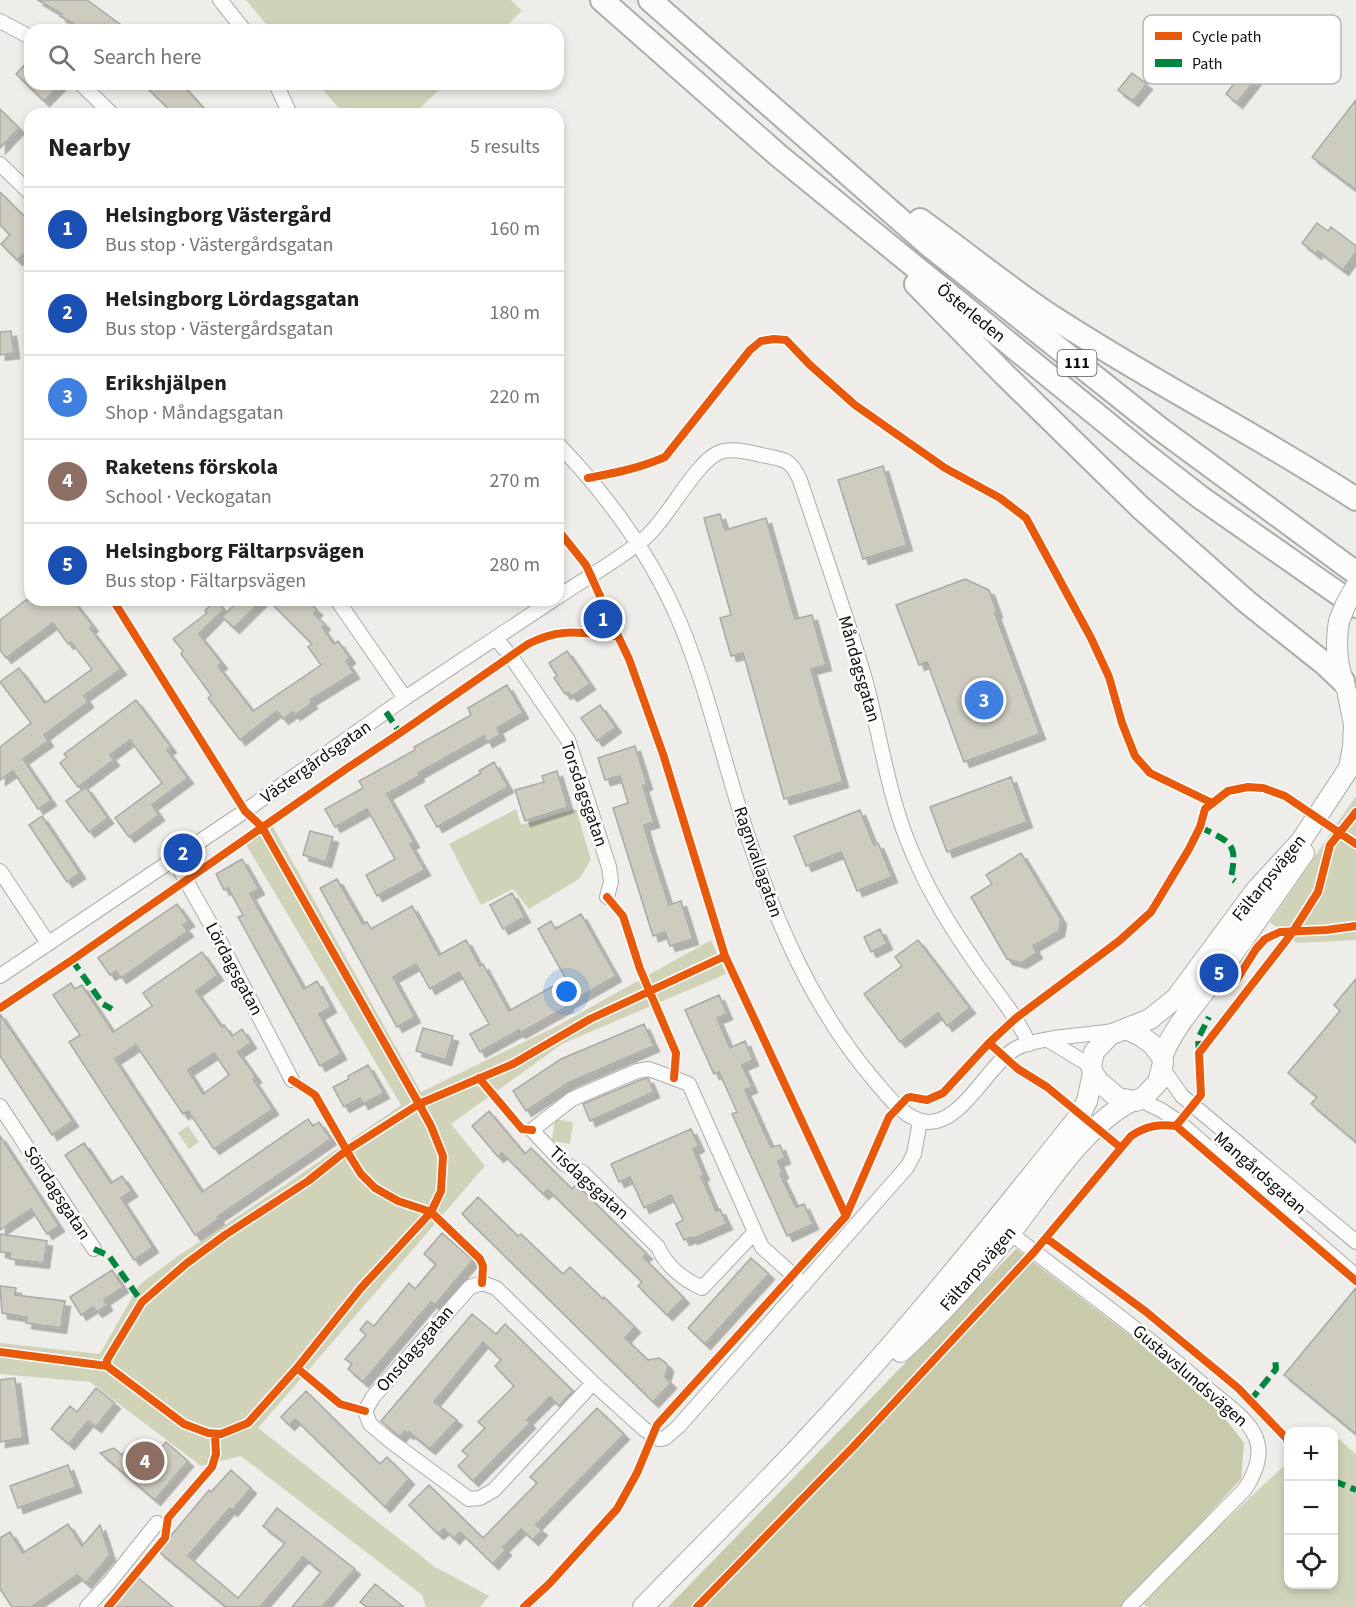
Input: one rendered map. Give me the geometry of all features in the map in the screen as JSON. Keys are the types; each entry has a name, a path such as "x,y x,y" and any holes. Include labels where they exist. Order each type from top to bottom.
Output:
{"main road":[{"name":"Österleden","path":"602,0 779,156 1146,455 1356,606"},
{"name":"Österleden","path":"650,0 930,246 1159,428 1356,573"},
{"path":"809,140 1044,312 1178,394 1316,472 1356,499"},
{"path":"842,208 1004,374 1141,508 1246,602 1325,664 1349,694"},
{"name":"Fältarpsvägen","path":"1121,1030 1150,1019 1176,998 1256,890 1301,841 1349,768 1354,724 1349,694 1336,655 1339,621 1356,586"},
{"name":"Fältarpsvägen","path":"1162,1063 1166,1047 1180,1023 1226,963 1356,778"},
{"path":"1121,1030 1148,1041 1162,1063 1154,1087 1136,1101 1124,1100 1112,1093 1092,1070 1094,1052 1098,1046 1121,1030"},
{"name":"Fältarpsvägen","path":"815,1431 908,1326 1080,1115 1090,1088 1092,1070"},
{"name":"Fältarpsvägen","path":"643,1607 815,1431 946,1307 1010,1233 1069,1155 1105,1119 1136,1101"}],"street":[{"path":"220,0 239,24"},
{"path":"0,21 24,34"},
{"path":"87,90 106,108"},
{"path":"279,90 287,108"},
{"path":"0,164 24,187"},
{"name":"Ragnvallagatan","path":"564,451 606,499 637,544 679,621 717,729 750,844 765,888 788,942 831,1021 867,1072 891,1101 920,1121"},
{"name":"Måndagsgatan","path":"637,544 654,530 700,469 719,453 729,451 784,459 794,468 800,480 865,680 886,773 912,852 944,914 1011,1010 1029,1044"},
{"path":"564,593 637,544"},
{"path":"341,606 405,698"},
{"name":"Västergårdsgatan","path":"0,976 174,859 405,698 544,606"},
{"name":"Torsdagsgatan","path":"496,639 510,655 568,740 609,867 611,882 607,897"},
{"name":"Lördagsgatan","path":"174,859 292,1080"},
{"path":"0,871 48,943"},
{"path":"920,1121 937,1121 947,1117 1016,1048 1048,1040 1121,1030"},
{"path":"1048,1040 1092,1070"},
{"name":"Mangårdsgatan","path":"1162,1063 1182,1096 1356,1242"},
{"name":"Tisdagsgatan","path":"755,1232 702,1288 688,1282 663,1259 658,1247 582,1172 564,1164 532,1130 572,1099 637,1071 649,1069 689,1084 762,1247 804,1285"},
{"name":"Mangårdsgatan","path":"1136,1101 1161,1110 1179,1122 1356,1275"},
{"name":"Söndagsgatan","path":"0,1106 94,1249"},
{"name":"Onsdagsgatan","path":"593,1383 494,1490 480,1498 469,1499 389,1440 370,1424 365,1411 373,1397 470,1287 482,1283 496,1288 593,1383 653,1436 658,1439 665,1438 678,1427 907,1167 914,1154 920,1121"},
{"path":"1010,1233 1007,1225 1019,1191"},
{"name":"Gustavslundsvägen","path":"1010,1233 1081,1285 1173,1358 1240,1417 1257,1438 1256,1466 1245,1489 1129,1607"},
{"path":"87,1607 157,1523"}],"green space":[{"path":"246,0 511,0 522,11 508,24 266,24"},
{"path":"323,90 439,90 420,108 339,108"},
{"path":"1356,796 1356,940 1297,943 1270,922"},
{"path":"516,809 521,825 576,809 591,860 579,879 529,909 513,889 481,905 449,844"},
{"path":"272,825 421,1092 557,1026 711,940 726,974 562,1044 451,1124 485,1166 258,1428 435,1567 489,1596 480,1607 426,1607 422,1595 241,1456 201,1466 90,1382 0,1374 0,1343 100,1354 139,1285 178,1256 401,1105 245,843"},
{"path":"555,1119 573,1122 570,1144 552,1141"},
{"path":"188,1126 199,1142 189,1149 178,1133"},
{"path":"1016,1249 1131,1336 1220,1412 1244,1443 1241,1479 1134,1595 1121,1607 668,1607"},
{"path":"1338,1438 1356,1454 1356,1607 1147,1607 1140,1601 1284,1466 1284,1589 1338,1589"}],"building":[{"path":"38,0 87,0 120,24 74,24 60,16 62,14"},
{"path":"24,65 24,82 16,74"},
{"path":"1132,73 1143,81 1143,84 1147,84 1133,101 1118,90"},
{"path":"1234,84 1252,84 1237,103 1226,94"},
{"path":"33,90 55,90 44,101"},
{"path":"149,90 187,90 204,108 168,108"},
{"path":"1356,100 1356,190 1312,157"},
{"path":"0,109 19,128 0,148"},
{"path":"0,192 24,216 24,253 17,260 1,244 10,235 0,225"},
{"path":"1317,223 1328,231 1331,227 1356,246 1356,252 1343,270 1318,251 1316,254 1302,243"},
{"path":"11,331 14,353 0,355 0,332"},
{"path":"883,466 907,545 863,559 838,480"},
{"path":"720,514 725,530 766,518 795,619 812,615 826,665 811,669 843,782 784,799 743,653 731,656 720,618 731,615 704,518"},
{"path":"965,579 989,590 997,612 995,613 1040,734 964,762 927,662 919,665 896,605"},
{"path":"24,602 24,606 78,606 93,626 90,628 121,669 84,696 88,702 44,735 48,741 23,759 51,800 38,809 13,771 0,780 0,747 31,723 0,682 19,668 45,703 92,669 71,642 68,644 53,623 6,658 0,650 0,620"},
{"path":"210,606 221,606 224,609 199,634 222,663 218,666 253,711 321,665 308,647 312,644 274,606 313,606 317,610 314,614 325,624 322,627 334,644 338,641 350,658 346,661 354,673 310,700 312,703 295,715 293,712 283,719 277,711 240,740 208,698 211,695 181,654 183,651 173,639 207,613 205,611"},
{"path":"233,606 256,606 234,628 222,617"},
{"path":"567,651 590,684 572,696 568,692 565,694 554,678 557,676 549,663"},
{"path":"507,685 523,713 497,728 500,735 487,742 484,736 418,773 419,776 387,794 414,842 410,844 425,870 377,896 366,875 395,859 367,809 335,827 325,809 363,788 359,781 471,715 468,708"},
{"path":"136,700 171,747 167,750 188,778 152,805 159,815 129,837 115,818 162,783 130,740 110,755 114,760 78,787 60,763 67,757 64,754"},
{"path":"600,705 616,727 597,741 581,718"},
{"path":"635,746 647,784 643,786 654,822 644,825 650,846 669,905 681,901 693,939 670,946 665,932 653,936 613,808 628,803 620,776 605,780 598,758"},
{"path":"494,762 508,787 437,827 425,806 481,773 479,771"},
{"path":"557,771 568,807 525,821 515,790 544,782 542,776"},
{"path":"1011,777 1027,822 947,852 930,807"},
{"path":"86,787 108,818 89,832 66,801"},
{"path":"860,810 874,845 878,843 892,877 857,891 841,852 806,866 794,836"},
{"path":"42,816 80,873 67,882 29,825"},
{"path":"310,831 333,837 326,862 303,855"},
{"path":"1021,853 1061,919 1059,931 1033,946 1037,953 1021,963 1007,959 971,897 992,884 986,875"},
{"path":"242,859 259,889 250,894 304,989 317,981 331,1007 319,1014 341,1054 320,1066 238,917 243,915 228,888 224,890 216,874"},
{"path":"337,879 363,924 367,922 371,929 412,906 439,955 466,940 480,966 483,964 509,1011 566,979 538,929 551,921 555,929 581,914 616,976 520,1033 519,1030 480,1052 470,1034 489,1024 459,972 430,989 416,964 393,977 415,1017 397,1027 320,888"},
{"path":"512,893 525,917 503,929 490,905"},
{"path":"177,904 189,921 183,925 188,931 121,978 116,971 110,975 98,958"},
{"path":"880,929 887,944 871,952 864,937"},
{"path":"918,940 970,1008 947,1026 938,1013 900,1042 864,994 902,966 895,957"},
{"path":"202,952 218,975 196,991 222,1027 224,1025 232,1036 242,1029 251,1043 238,1052 256,1077 253,1079 273,1109 214,1149 188,1111 183,1114 136,1045 115,1059 202,1192 308,1119 313,1126 319,1122 331,1139 217,1217 219,1219 195,1235 69,1042 80,1035 53,995 71,983 75,989 82,985 113,1032 152,1006 143,993","holes":["214,1053 229,1075 203,1094 188,1070"]},
{"path":"1356,979 1356,1142 1311,1104 1317,1097 1288,1073 1340,1011 1334,1005"},
{"path":"719,995 727,1014 717,1018 730,1048 745,1041 753,1060 742,1065 752,1087 745,1090 771,1147 780,1145 785,1158 778,1161 783,1173 780,1174 796,1207 804,1204 813,1224 787,1236 732,1114 737,1112 719,1072 714,1074 685,1010"},
{"path":"0,1014 73,1121 52,1135 0,1056"},
{"path":"644,1024 654,1046 570,1082 526,1111 513,1091 561,1059"},
{"path":"423,1028 453,1036 446,1060 416,1051"},
{"path":"368,1065 384,1093 363,1104 360,1098 344,1107 333,1087"},
{"path":"648,1078 654,1092 590,1121 583,1104"},
{"path":"489,1111 525,1154 531,1148 572,1189 576,1184 647,1254 643,1257 684,1298 667,1315 638,1286 642,1282 548,1190 543,1194 502,1153 498,1157 472,1126"},
{"path":"691,1129 699,1146 693,1149 704,1175 701,1176 716,1211 720,1209 727,1224 692,1239 691,1237 684,1240 676,1224 683,1220 671,1195 644,1208 630,1177 619,1182 611,1164"},
{"path":"0,1136 59,1226 47,1234 31,1209 0,1230"},
{"path":"84,1143 111,1183 122,1176 132,1191 121,1198 153,1247 134,1260 65,1155"},
{"path":"478,1197 518,1236 521,1234 563,1274 570,1267 603,1299 604,1297 635,1327 625,1338 648,1360 659,1358 666,1363 668,1367 665,1377 671,1383 653,1402 462,1214"},
{"path":"442,1233 473,1260 435,1305 431,1302 363,1382 348,1369 352,1364 345,1359 366,1335 360,1330 367,1321 374,1326 409,1283 415,1289 436,1264 424,1254"},
{"path":"0,1234 47,1241 44,1263 10,1259 10,1253 0,1252"},
{"path":"751,1258 769,1274 705,1344 688,1328"},
{"path":"112,1270 123,1287 104,1300 107,1305 97,1312 93,1307 81,1315 70,1297"},
{"path":"0,1286 16,1288 15,1295 65,1301 61,1328 26,1323 27,1317 2,1313"},
{"path":"1356,1288 1356,1434 1284,1375"},
{"path":"472,1314 496,1334 505,1324 573,1391 559,1406 550,1397 527,1420 530,1423 473,1481 458,1466 468,1456 462,1451 485,1428 478,1422 514,1386 495,1366 501,1360 483,1342 434,1402 457,1420 430,1449 409,1432 408,1434 405,1431 400,1437 381,1421"},
{"path":"15,1378 23,1438 0,1442 0,1380"},
{"path":"96,1388 115,1403 96,1427 88,1421 69,1444 51,1429 70,1406 77,1412"},
{"path":"306,1391 380,1464 387,1457 409,1479 385,1507 295,1419 289,1425 281,1417"},
{"path":"597,1408 624,1434 536,1525 542,1530 533,1540 521,1529 503,1547 506,1550 493,1564 460,1532 454,1539 444,1529 438,1534 409,1505 429,1485 483,1538 537,1483 530,1477"},
{"path":"166,1442 188,1461 155,1500 100,1453 114,1448 122,1455 128,1448 147,1464"},
{"path":"68,1465 76,1487 18,1508 10,1486"},
{"path":"231,1470 251,1488 232,1511 230,1508 188,1556 238,1598 285,1543 263,1526 277,1508 355,1569 322,1607 292,1607 321,1572 303,1557 260,1607 226,1607 158,1551 209,1490 211,1492"},
{"path":"68,1524 82,1546 100,1525 110,1555 86,1583 77,1575 31,1607 12,1607 0,1589 0,1538 10,1532 23,1553"},
{"path":"137,1577 173,1607 112,1607"},
{"path":"375,1584 404,1607 367,1607 360,1602"}],"marked path":[{"path":"386,712 400,733"},
{"path":"1200,827 1230,845 1233,857 1231,878 1235,881"},
{"path":"72,960 103,1004 112,1009"},
{"path":"1199,1053 1198,1039 1209,1017"},
{"path":"94,1249 109,1256 142,1302"},
{"path":"1250,1401 1276,1369 1275,1358"},
{"path":"1338,1483 1356,1490"}],"cycle path":[{"path":"588,478 637,467 665,457 750,350 761,341 786,340 855,405 945,468 1000,498 1026,518 1091,638 1109,677 1122,723 1135,756 1150,773 1212,803"},
{"path":"564,538 586,565 618,636"},
{"path":"117,606 245,811 262,827 419,1104 513,1064 590,1019 725,956"},
{"path":"0,1008 528,644 540,638 573,632 618,636 629,659 663,754 725,956 846,1216 657,1425 637,1473 617,1509 549,1584 524,1607"},
{"path":"846,1216 889,1117 907,1098 927,1100 943,1093 989,1043 1016,1018 1119,941 1151,912 1189,849 1200,827 1205,809 1228,791 1248,787 1263,788 1285,796 1356,844"},
{"path":"697,1607 853,1447 1034,1252 1131,1136 1152,1127 1176,1126 1201,1095 1199,1053 1292,933 1318,892 1330,845 1356,812"},
{"path":"607,897 623,916 640,969 676,1053 674,1078"},
{"path":"1236,981 1256,949 1265,939 1280,932 1356,926"},
{"path":"989,1043 1018,1069 1047,1087 1121,1148"},
{"path":"479,1078 522,1129 532,1130"},
{"path":"292,1080 315,1095 361,1174 375,1188 398,1201 431,1212 480,1259 483,1266 482,1283"},
{"path":"0,1352 107,1366 184,1424 208,1433 221,1434 248,1423 297,1368 361,1288 431,1212 441,1191 443,1156 419,1104 347,1150 308,1181 225,1235 187,1263 142,1302 107,1360 107,1366"},
{"path":"1176,1126 1356,1281"},
{"path":"1046,1238 1145,1311 1238,1388 1284,1436"},
{"path":"297,1368 340,1404 365,1411"},
{"path":"108,1607 165,1538 168,1518 212,1467 216,1454 215,1435"}],"place":[{"name":"Helsingborg Västergård","path":"603,619"},
{"name":"Erikshjälpen","path":"984,700"},
{"name":"Helsingborg Lördagsgatan","path":"183,853"},
{"name":"Helsingborg Fältarpsvägen","path":"1219,973"},
{"name":"Raketens förskola","path":"145,1461"}]}
